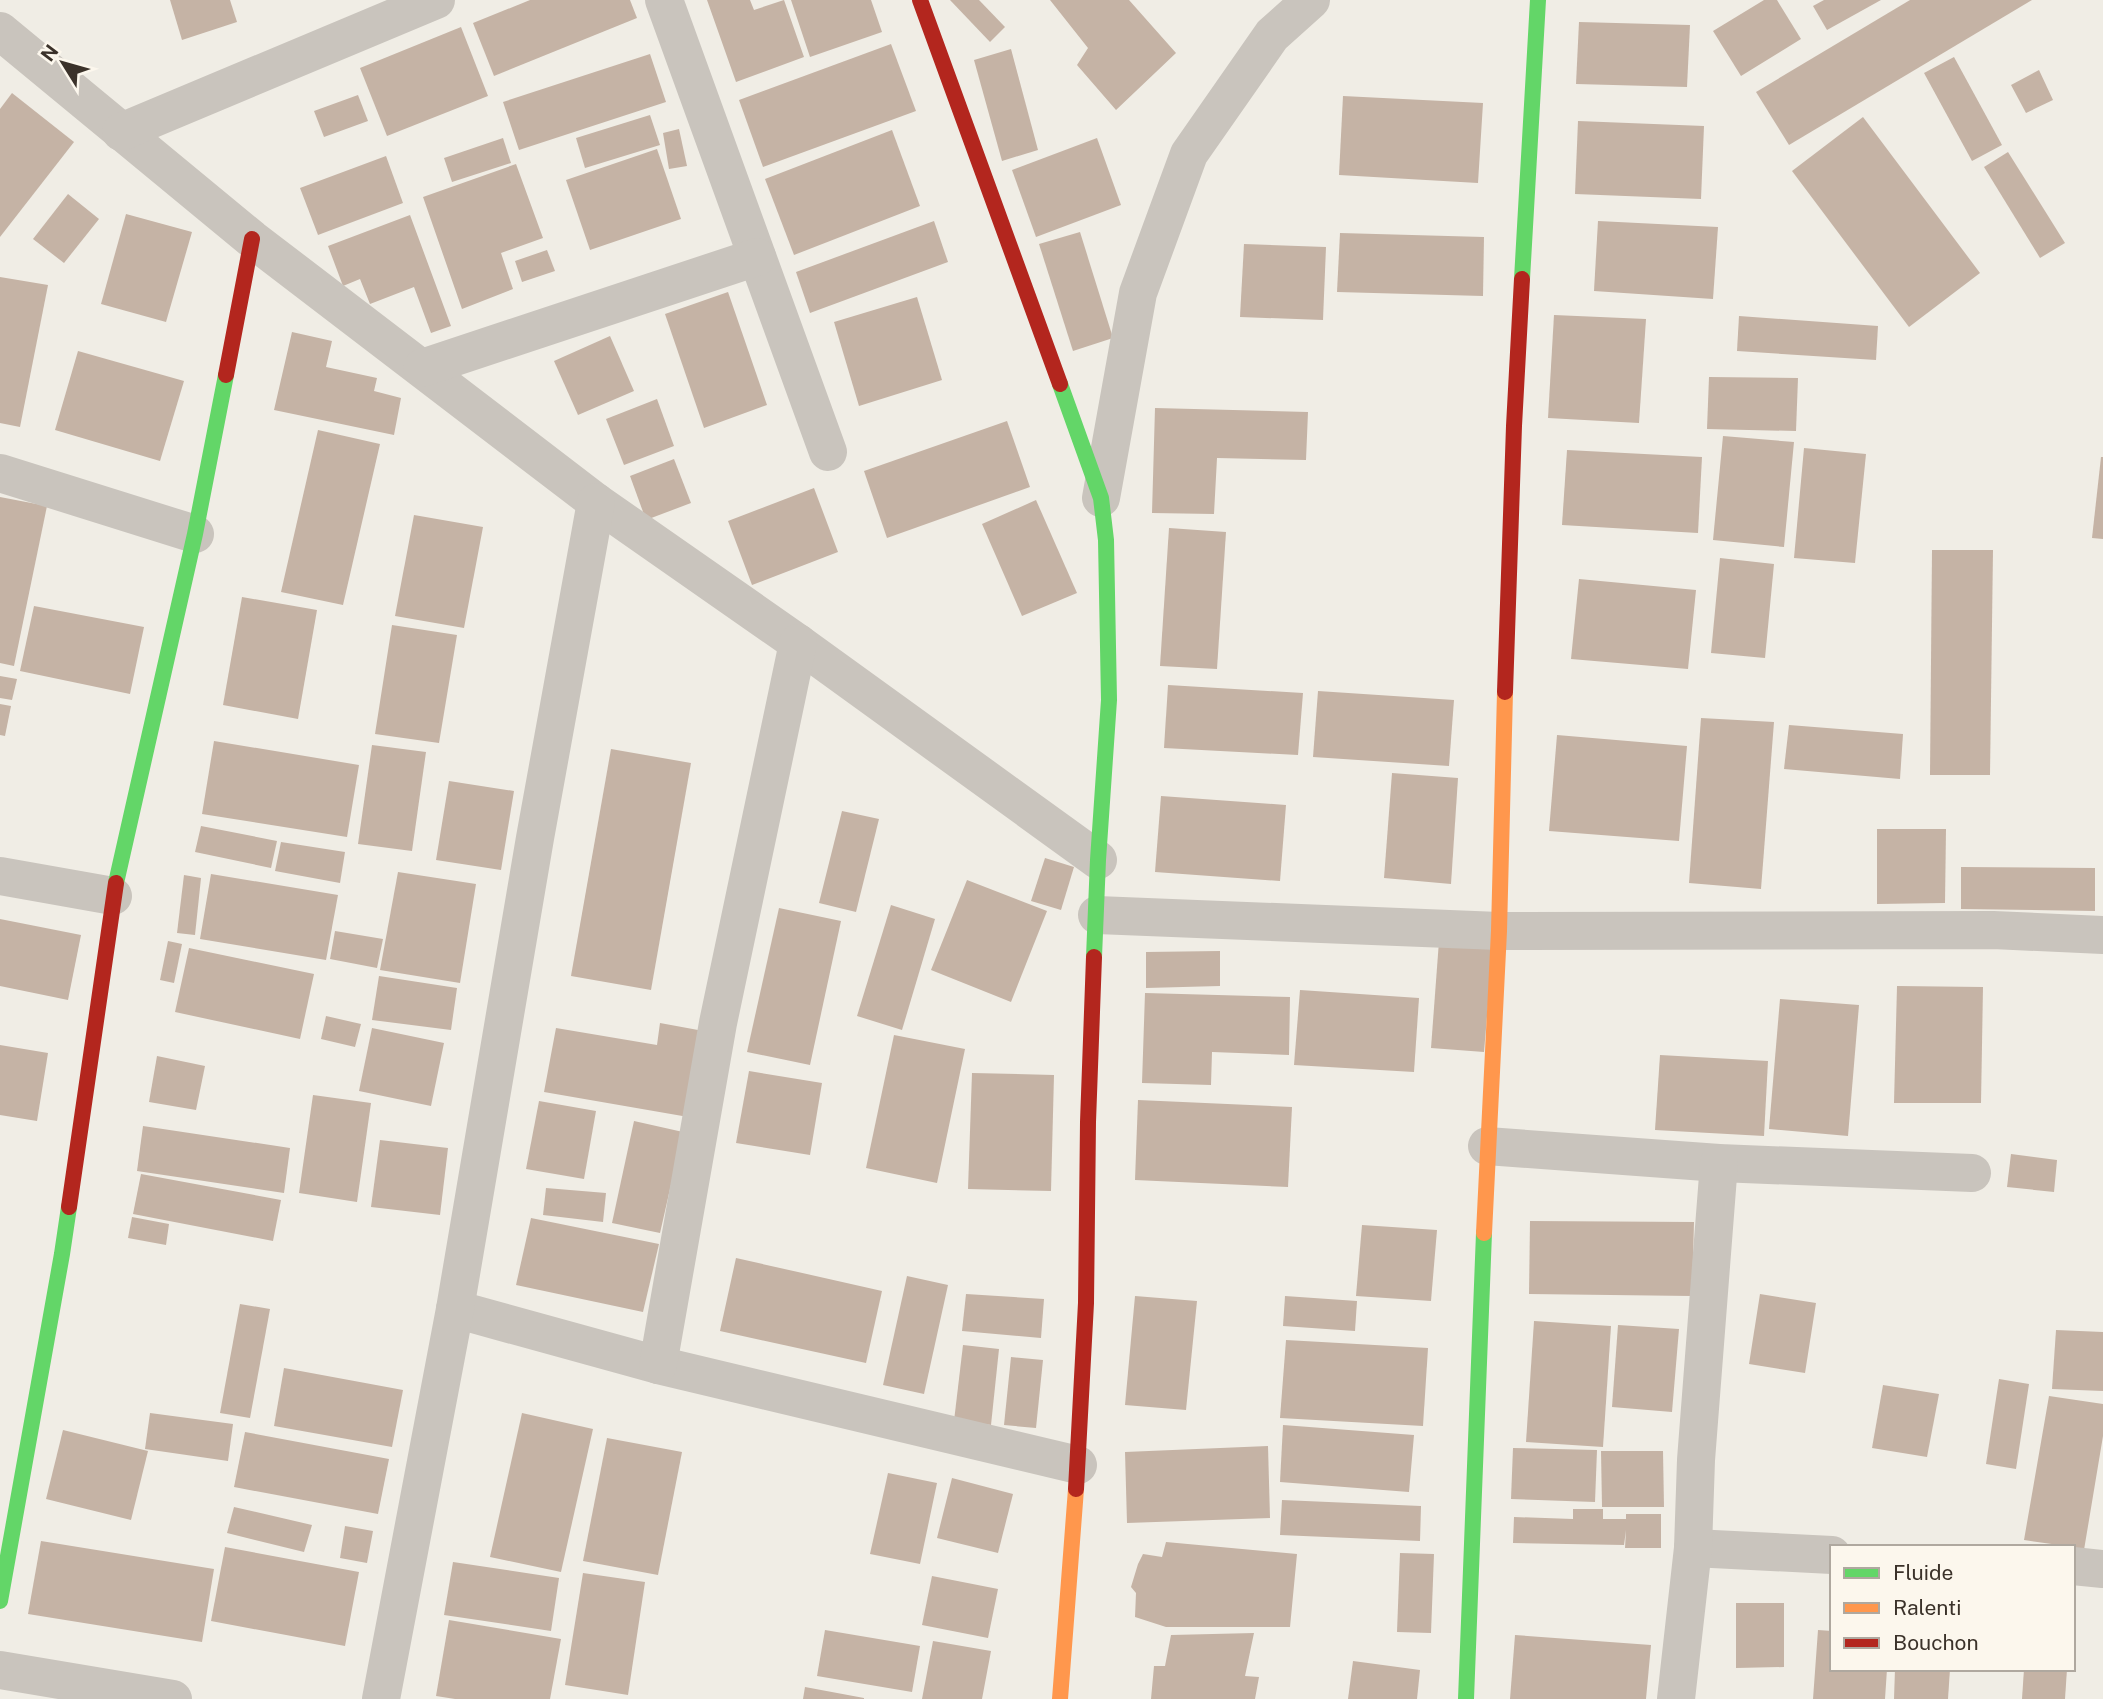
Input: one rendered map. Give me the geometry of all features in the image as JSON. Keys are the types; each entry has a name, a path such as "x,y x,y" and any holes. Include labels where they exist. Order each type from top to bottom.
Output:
{"street":[{"path":"121,132 436,0"},
{"path":"664,0 828,453"},
{"path":"920,0 1101,498 1106,540 1110,700 1098,860 1088,1122 1086,1303 1078,1465 1060,1699"},
{"path":"1101,498 1138,293 1189,154 1272,35 1311,0"},
{"path":"1466,1699 1487,1146 1499,931 1514,426 1538,0"},
{"path":"0,31 252,239 596,502 799,643 1098,860"},
{"path":"0,1601 62,1254 113,896 195,534 252,239"},
{"path":"422,368 757,257"},
{"path":"0,473 195,534"},
{"path":"381,1699 455,1308 596,502"},
{"path":"658,1365 718,1023 799,643"},
{"path":"0,876 113,896"},
{"path":"1097,915 1499,931 1993,930 2103,935"},
{"path":"1487,1146 1719,1163 1972,1173"},
{"path":"1676,1699 1693,1548 1696,1460 1719,1163"},
{"path":"455,1308 658,1365 1078,1465"},
{"path":"1693,1548 1830,1555"},
{"path":"2075,1566 2103,1569"},
{"path":"0,1670 173,1699"}],"building":[{"path":"170,0 230,0 237,22 182,40"},
{"path":"530,0 630,0 637,18 494,76 473,23"},
{"path":"707,0 750,0 754,10 784,0 804,57 736,82"},
{"path":"791,0 871,0 882,32 810,57"},
{"path":"950,0 979,0 1005,27 990,42"},
{"path":"1050,0 1129,0 1176,53 1116,110 1077,65 1088,48"},
{"path":"1764,0 1777,0 1801,39 1741,76 1713,31"},
{"path":"1824,0 1881,0 1827,30 1813,6"},
{"path":"1910,0 2032,0 1789,145 1756,92"},
{"path":"1579,22 1690,25 1687,87 1576,84"},
{"path":"461,27 488,96 387,136 360,68"},
{"path":"891,44 916,111 763,167 739,100"},
{"path":"1011,49 1038,150 1002,161 974,60"},
{"path":"650,54 666,102 519,150 503,102"},
{"path":"1954,57 2002,145 1972,161 1924,73"},
{"path":"2039,70 2053,100 2026,113 2011,85"},
{"path":"12,93 74,142 0,237 0,109"},
{"path":"358,95 368,121 324,137 314,111"},
{"path":"1343,96 1483,103 1478,183 1339,175"},
{"path":"650,115 660,145 585,168 576,138"},
{"path":"1863,117 1980,273 1909,327 1792,171"},
{"path":"1578,121 1704,126 1701,199 1575,194"},
{"path":"679,129 687,166 669,169 663,133"},
{"path":"892,130 920,206 794,255 765,179"},
{"path":"503,138 511,163 452,182 444,158"},
{"path":"1097,138 1121,205 1036,237 1012,170"},
{"path":"657,149 681,219 590,250 566,180"},
{"path":"2008,152 2065,243 2040,258 1984,167"},
{"path":"386,156 403,203 318,235 300,188"},
{"path":"516,164 543,238 501,253 513,289 462,309 423,197"},
{"path":"68,194 99,219 64,263 33,239"},
{"path":"126,214 192,232 166,322 101,304"},
{"path":"410,215 451,326 431,333 414,287 370,304 360,279 343,286 328,246"},
{"path":"934,221 948,262 810,313 796,272"},
{"path":"1598,221 1718,227 1713,299 1594,291"},
{"path":"1080,232 1113,338 1073,351 1039,244"},
{"path":"1340,233 1484,237 1483,296 1337,292"},
{"path":"1244,244 1326,247 1323,320 1240,317"},
{"path":"547,250 555,271 522,282 515,261"},
{"path":"0,277 48,285 20,427 0,423"},
{"path":"728,292 767,405 704,428 665,314"},
{"path":"917,297 942,380 859,406 834,322"},
{"path":"1554,315 1646,319 1639,423 1548,418"},
{"path":"1739,316 1878,326 1876,360 1737,351"},
{"path":"292,332 332,341 326,367 377,378 374,391 401,398 394,435 274,410"},
{"path":"610,336 634,391 578,415 554,361"},
{"path":"78,351 184,381 160,461 55,430"},
{"path":"1709,377 1798,378 1796,431 1707,429"},
{"path":"657,399 674,446 624,465 606,419"},
{"path":"1155,408 1308,412 1306,460 1217,458 1214,514 1152,513"},
{"path":"1007,421 1030,487 887,538 864,471"},
{"path":"318,430 380,444 343,605 281,592"},
{"path":"1723,436 1794,442 1784,547 1713,540"},
{"path":"1804,448 1866,454 1855,563 1794,558"},
{"path":"1567,450 1702,457 1698,533 1562,525"},
{"path":"2103,457 2103,539 2092,538"},
{"path":"674,459 691,503 646,520 630,476"},
{"path":"814,488 838,552 752,585 728,521"},
{"path":"0,497 47,506 14,666 0,663"},
{"path":"1036,500 1077,593 1022,616 982,524"},
{"path":"414,515 483,527 464,628 395,616"},
{"path":"1169,528 1226,532 1217,669 1160,666"},
{"path":"1932,550 1993,550 1990,775 1930,775"},
{"path":"1720,558 1774,564 1765,658 1711,653"},
{"path":"1579,579 1696,590 1688,669 1571,659"},
{"path":"242,597 317,610 298,719 223,705"},
{"path":"34,606 144,627 130,694 20,671"},
{"path":"392,625 457,635 439,743 375,734"},
{"path":"0,676 17,679 12,700 0,698"},
{"path":"1168,685 1303,693 1298,755 1164,748"},
{"path":"1318,691 1454,700 1449,766 1313,757"},
{"path":"0,704 11,706 5,736 0,735"},
{"path":"1701,718 1774,722 1761,889 1689,883"},
{"path":"1789,725 1903,734 1900,779 1784,769"},
{"path":"1557,735 1687,746 1679,841 1549,831"},
{"path":"214,741 359,765 347,837 202,814"},
{"path":"372,745 426,752 412,851 358,844"},
{"path":"611,749 691,763 651,990 571,976"},
{"path":"1392,773 1458,778 1451,884 1384,878"},
{"path":"449,781 514,791 501,870 436,860"},
{"path":"1161,796 1286,805 1280,881 1155,872"},
{"path":"842,811 879,819 856,912 819,903"},
{"path":"201,826 277,841 271,868 195,852"},
{"path":"1877,829 1946,829 1945,903 1877,904"},
{"path":"281,842 345,852 340,883 275,871"},
{"path":"1045,858 1074,867 1061,910 1031,901"},
{"path":"1961,867 2095,868 2095,911 1961,909"},
{"path":"398,872 476,884 460,983 380,970"},
{"path":"211,874 338,895 326,960 200,939"},
{"path":"184,875 201,878 195,935 177,933"},
{"path":"967,880 1047,911 1011,1002 931,970"},
{"path":"891,905 935,919 902,1030 857,1016"},
{"path":"779,908 841,921 810,1065 747,1052"},
{"path":"0,919 81,935 68,1000 0,986"},
{"path":"335,931 383,939 377,968 330,959"},
{"path":"168,941 182,944 174,983 160,980"},
{"path":"1439,941 1493,945 1484,1052 1431,1048"},
{"path":"189,948 314,974 300,1039 175,1012"},
{"path":"1220,951 1220,986 1146,988 1146,952"},
{"path":"379,976 457,988 451,1030 372,1020"},
{"path":"1897,986 1983,987 1981,1103 1894,1103"},
{"path":"1300,990 1419,998 1414,1072 1294,1065"},
{"path":"1145,993 1290,997 1289,1055 1212,1052 1211,1085 1142,1083"},
{"path":"1780,999 1859,1005 1848,1136 1769,1129"},
{"path":"326,1016 361,1024 355,1047 321,1039"},
{"path":"660,1023 709,1032 694,1118 544,1092 556,1028 657,1045"},
{"path":"372,1028 444,1043 431,1106 359,1091"},
{"path":"894,1035 965,1049 937,1183 866,1168"},
{"path":"0,1045 48,1053 37,1121 0,1115"},
{"path":"1660,1055 1768,1061 1764,1136 1655,1130"},
{"path":"157,1056 205,1066 196,1110 149,1102"},
{"path":"749,1071 822,1083 810,1155 736,1143"},
{"path":"972,1073 1054,1075 1051,1191 968,1189"},
{"path":"313,1095 371,1103 357,1202 299,1193"},
{"path":"1138,1100 1292,1107 1288,1187 1135,1180"},
{"path":"539,1101 596,1111 584,1179 526,1169"},
{"path":"634,1121 683,1132 660,1233 612,1223"},
{"path":"143,1126 290,1148 284,1193 137,1171"},
{"path":"380,1140 448,1148 440,1215 371,1207"},
{"path":"2011,1154 2057,1160 2054,1192 2007,1187"},
{"path":"141,1174 281,1200 273,1241 133,1214"},
{"path":"546,1188 606,1193 603,1222 543,1215"},
{"path":"132,1217 169,1224 166,1245 128,1238"},
{"path":"531,1218 659,1244 643,1312 516,1285"},
{"path":"1530,1221 1694,1222 1692,1296 1529,1294"},
{"path":"1362,1225 1437,1230 1431,1301 1356,1296"},
{"path":"736,1258 882,1291 866,1363 720,1331"},
{"path":"907,1276 948,1285 924,1394 883,1385"},
{"path":"966,1294 1044,1299 1041,1338 962,1331"},
{"path":"1760,1294 1816,1303 1805,1373 1749,1364"},
{"path":"1135,1296 1197,1301 1186,1410 1125,1405"},
{"path":"1285,1296 1357,1301 1355,1331 1283,1326"},
{"path":"240,1304 270,1309 250,1418 220,1413"},
{"path":"1534,1321 1611,1326 1603,1447 1526,1442"},
{"path":"1618,1325 1679,1329 1672,1412 1612,1407"},
{"path":"2056,1330 2103,1332 2103,1391 2052,1389"},
{"path":"1286,1340 1428,1348 1423,1426 1280,1418"},
{"path":"963,1345 999,1349 991,1425 954,1421"},
{"path":"1011,1357 1043,1360 1036,1428 1004,1425"},
{"path":"284,1368 403,1390 392,1447 274,1426"},
{"path":"1999,1379 2029,1384 2016,1469 1986,1464"},
{"path":"1883,1385 1939,1394 1927,1457 1872,1448"},
{"path":"2049,1396 2103,1404 2103,1436 2084,1550 2075,1548 2075,1545 2024,1540"},
{"path":"150,1413 233,1424 228,1461 145,1449"},
{"path":"522,1413 593,1429 561,1572 490,1557"},
{"path":"1283,1425 1414,1435 1409,1492 1280,1482"},
{"path":"63,1430 148,1451 131,1520 46,1499"},
{"path":"245,1432 389,1459 378,1514 234,1487"},
{"path":"607,1438 682,1452 658,1575 583,1561"},
{"path":"1268,1446 1270,1518 1127,1523 1125,1452"},
{"path":"1513,1448 1597,1450 1595,1502 1511,1499"},
{"path":"1601,1451 1663,1451 1664,1507 1602,1507"},
{"path":"888,1473 937,1483 920,1564 870,1554"},
{"path":"952,1478 1013,1494 998,1553 937,1538"},
{"path":"1282,1500 1421,1506 1420,1541 1280,1535"},
{"path":"234,1507 312,1525 304,1552 227,1533"},
{"path":"1573,1509 1603,1509 1603,1519 1626,1519 1626,1514 1661,1514 1661,1548 1625,1548 1626,1530 1624,1545 1513,1543 1514,1517 1573,1519"},
{"path":"345,1526 373,1531 367,1563 340,1558"},
{"path":"41,1541 214,1569 202,1642 28,1614"},
{"path":"1166,1542 1297,1554 1290,1627 1166,1627 1135,1617 1136,1593 1131,1587 1138,1564 1143,1554 1162,1557"},
{"path":"225,1547 359,1572 345,1646 211,1621"},
{"path":"1400,1553 1434,1554 1431,1633 1397,1632"},
{"path":"453,1562 559,1578 551,1631 444,1615"},
{"path":"583,1573 645,1582 628,1695 565,1685"},
{"path":"932,1576 998,1589 988,1638 922,1625"},
{"path":"1736,1603 1784,1603 1784,1667 1736,1668"},
{"path":"449,1620 561,1639 550,1699 455,1699 436,1696"},
{"path":"825,1630 920,1646 912,1692 817,1676"},
{"path":"1818,1630 1830,1631 1830,1671 1887,1671 1885,1699 1813,1699"},
{"path":"1254,1633 1245,1676 1259,1677 1255,1699 1151,1699 1154,1666 1165,1666 1171,1635"},
{"path":"1515,1635 1651,1645 1646,1699 1510,1699"},
{"path":"933,1641 991,1651 982,1699 922,1699"},
{"path":"1353,1661 1420,1670 1417,1699 1348,1699"},
{"path":"1895,1671 1950,1671 1948,1699 1894,1699"},
{"path":"2024,1671 2067,1671 2065,1699 2022,1699"},
{"path":"805,1687 864,1698 864,1699 803,1699"}],"traffic: fast":[{"path":"1522,279 1538,0"},
{"path":"116,883 195,534 226,375"},
{"path":"1060,384 1101,498 1106,540 1109,700 1094,957"},
{"path":"0,1601 69,1207"},
{"path":"1466,1699 1484,1233"}],"traffic: slow":[{"path":"1484,1233 1499,931 1505,692"},
{"path":"1060,1699 1076,1489"}],"traffic: jam":[{"path":"920,0 1060,384"},
{"path":"226,375 252,239"},
{"path":"1505,692 1522,279"},
{"path":"69,1207 116,883"},
{"path":"1076,1489 1086,1303 1088,1122 1094,957"}]}
